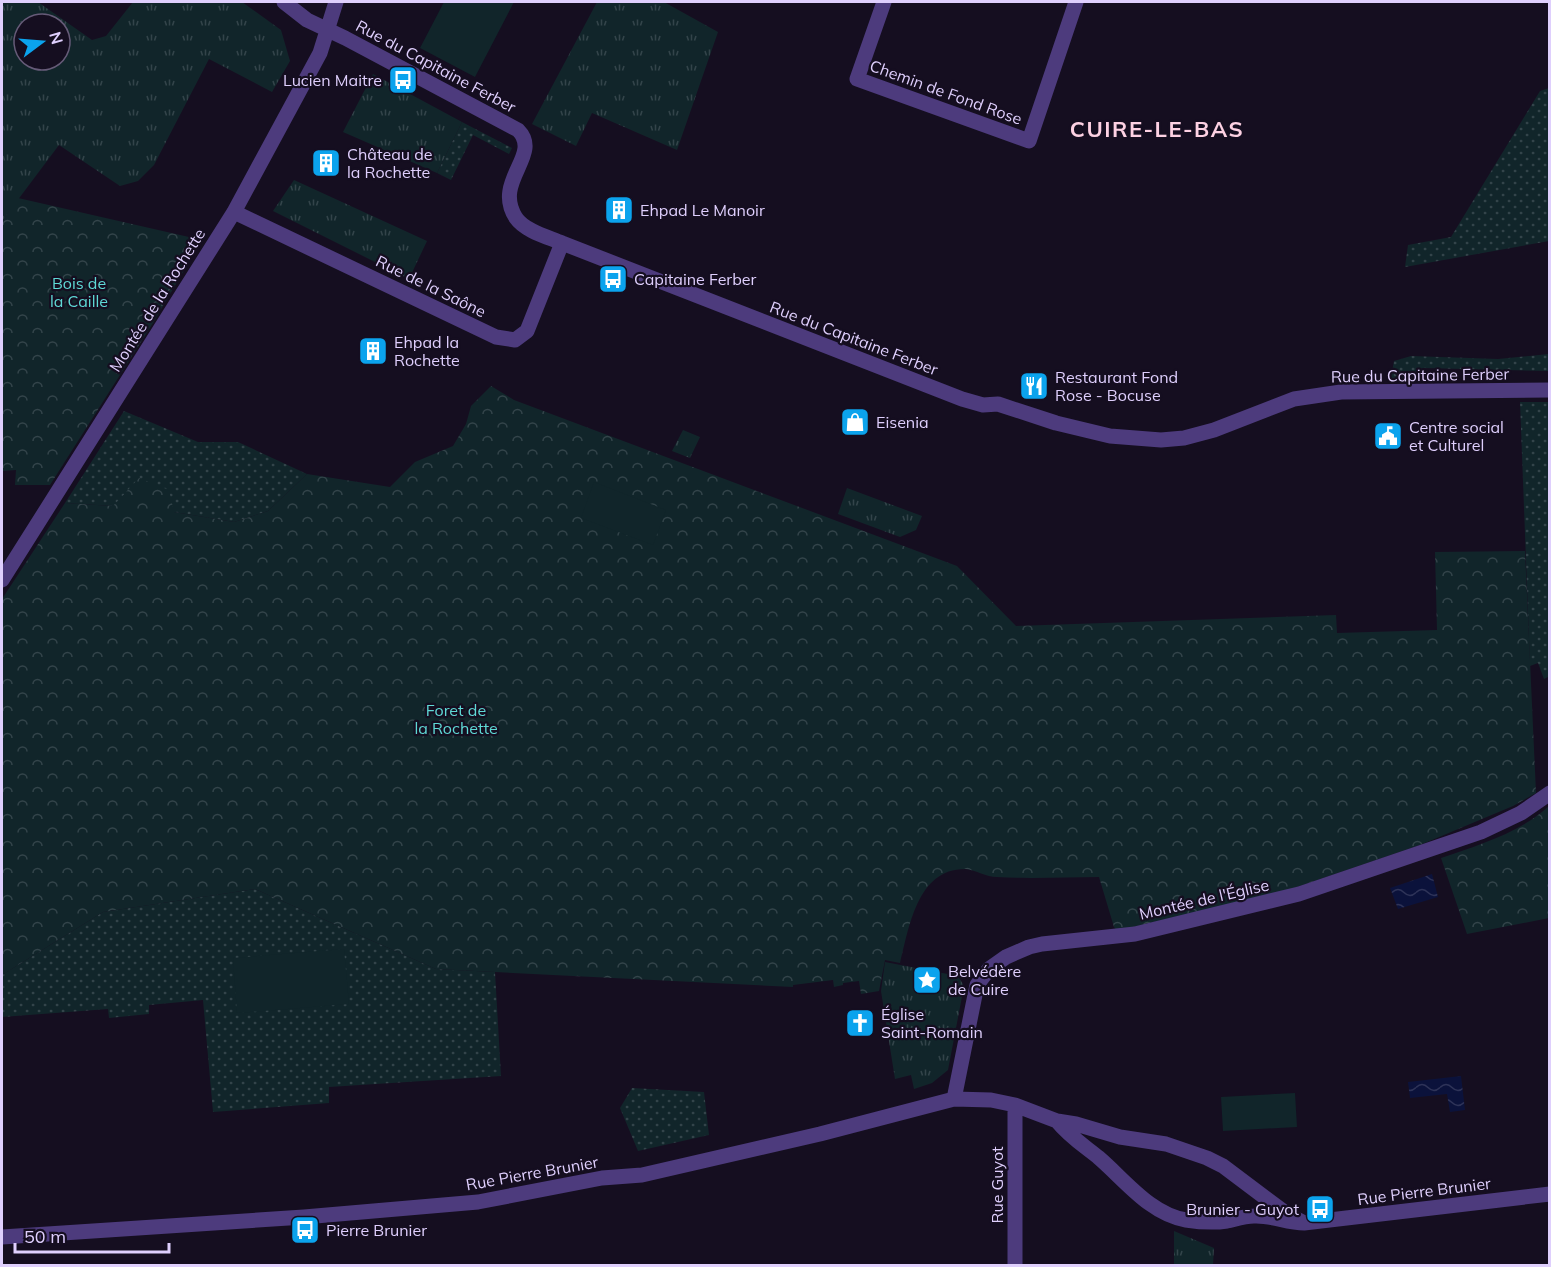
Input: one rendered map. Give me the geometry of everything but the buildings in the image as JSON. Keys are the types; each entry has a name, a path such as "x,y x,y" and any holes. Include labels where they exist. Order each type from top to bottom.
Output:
{"street":[{"name":"Rue du Capitaine Ferber","path":"284,2 307,20 518,130 524,136 526,149 509,187 510,203 515,215 527,227 562,243 962,399 983,405 998,404 1056,423 1110,436 1150,440 1184,438 1214,430 1294,399 1341,392 1550,390"},
{"name":"Montée de la Rochette","path":"2,580 234,212 320,53 336,2"},
{"name":"Chemin de Fond Rose","path":"884,2 857,79 1029,141 1076,2"},
{"name":"Rue de la Saône","path":"234,212 496,337 515,340 527,331 562,243"},
{"name":"Montée de l'Église","path":"954,1099 977,985 989,969 1006,957 1042,944 1135,934 1299,894 1481,832 1521,813 1550,794"},
{"name":"Rue Pierre Brunier","path":"2,1237 478,1202 602,1178 642,1175 820,1134 954,1099 991,1100 1015,1105 1057,1121 1120,1137 1166,1144 1207,1158 1223,1166 1287,1214 1310,1223"},
{"name":"Rue Guyot","path":"1015,1105 1015,1266"},
{"name":"Rue Pierre Brunier","path":"1057,1121 1070,1137 1097,1157 1153,1206 1168,1215 1184,1220 1225,1221 1254,1216 1292,1223 1310,1223 1550,1194"}],"green space":[{"path":"2,2 38,2 52,12 12,12 12,72 72,72 72,26 92,40 106,36 133,2 242,2 281,30 290,61 272,92 209,59 154,165 138,181 120,186 59,145 2,221"},
{"path":"444,2 514,2 475,77 420,48"},
{"path":"597,2 664,2 718,32 677,150 592,113 576,146 532,124"},
{"path":"373,74 462,122 437,173 343,132"},
{"path":"1549,88 1549,241 1405,267 1408,245 1451,237 1540,91"},
{"path":"462,122 512,148 509,154 473,135 451,180 437,173"},
{"path":"294,180 427,241 409,279 273,211"},
{"name":"Bois de la Caille","path":"18,198 202,240 153,323 50,485 15,485 16,470 2,471 2,221"},
{"path":"1549,354 1549,371 1423,368 1400,382 1390,382 1394,361 1411,356 1498,359"},
{"name":"Foret de la Rochette","path":"491,386 514,400 957,566 1016,626 1336,615 1337,633 1437,630 1435,552 1525,551 1536,793 1513,806 1420,845 1291,889 1117,931 1099,877 1010,878 993,877 966,869 949,871 936,878 918,903 907,933 900,963 885,960 879,991 861,994 859,981 834,987 833,980 793,985 793,987 436,969 255,889 103,912 2,975 2,599 65,503 113,506 139,478 169,490 174,512 234,522 268,511 307,474 390,487 415,462 453,446 466,424 471,406"},
{"path":"1520,402 1549,402 1550,676 1544,679 1538,663 1530,666"},
{"path":"124,411 198,442 238,442 307,474 268,511 234,522 174,512 65,503"},
{"path":"683,430 700,437 690,458 672,451"},
{"path":"594,482 666,510 653,545 581,518"},
{"path":"847,488 922,516 916,530 900,537 838,514"},
{"path":"1549,806 1549,918 1467,934 1441,858 1512,831"},
{"path":"255,889 436,969 495,972 501,1076 329,1087 329,1103 213,1112 203,1000 149,1005 149,1014 109,1018 108,1009 2,1017 2,975 103,912"},
{"path":"344,949 349,1004 237,1013 233,958"},
{"path":"885,962 958,976 964,986 948,1070 932,1083 914,1089 911,1075 895,1079 881,991"},
{"path":"632,1088 704,1092 709,1135 638,1151 620,1108"},
{"path":"1295,1093 1297,1127 1223,1131 1221,1097"},
{"path":"1174,1231 1214,1248 1213,1265 1174,1265"}],"water":[{"path":"1432,874 1438,897 1398,909 1390,888"},
{"path":"1461,1076 1465,1110 1450,1112 1447,1094 1410,1098 1408,1082"}],"place":[{"name":"Lucien Maitre","path":"403,80"},
{"name":"Château de la Rochette","path":"326,163"},
{"name":"Ehpad Le Manoir","path":"619,210"},
{"name":"Capitaine Ferber","path":"613,279"},
{"name":"Ehpad la Rochette","path":"373,351"},
{"name":"Restaurant Fond Rose - Bocuse","path":"1034,386"},
{"name":"Eisenia","path":"855,422"},
{"name":"Centre social et Culturel","path":"1388,436"},
{"name":"Belvédère de Cuire","path":"927,980"},
{"name":"Église Saint-Romain","path":"860,1023"},
{"name":"Brunier - Guyot","path":"1320,1209"},
{"name":"Pierre Brunier","path":"305,1230"}],"district":[{"name":"CUIRE-LE-BAS","path":"1157,129"}]}
